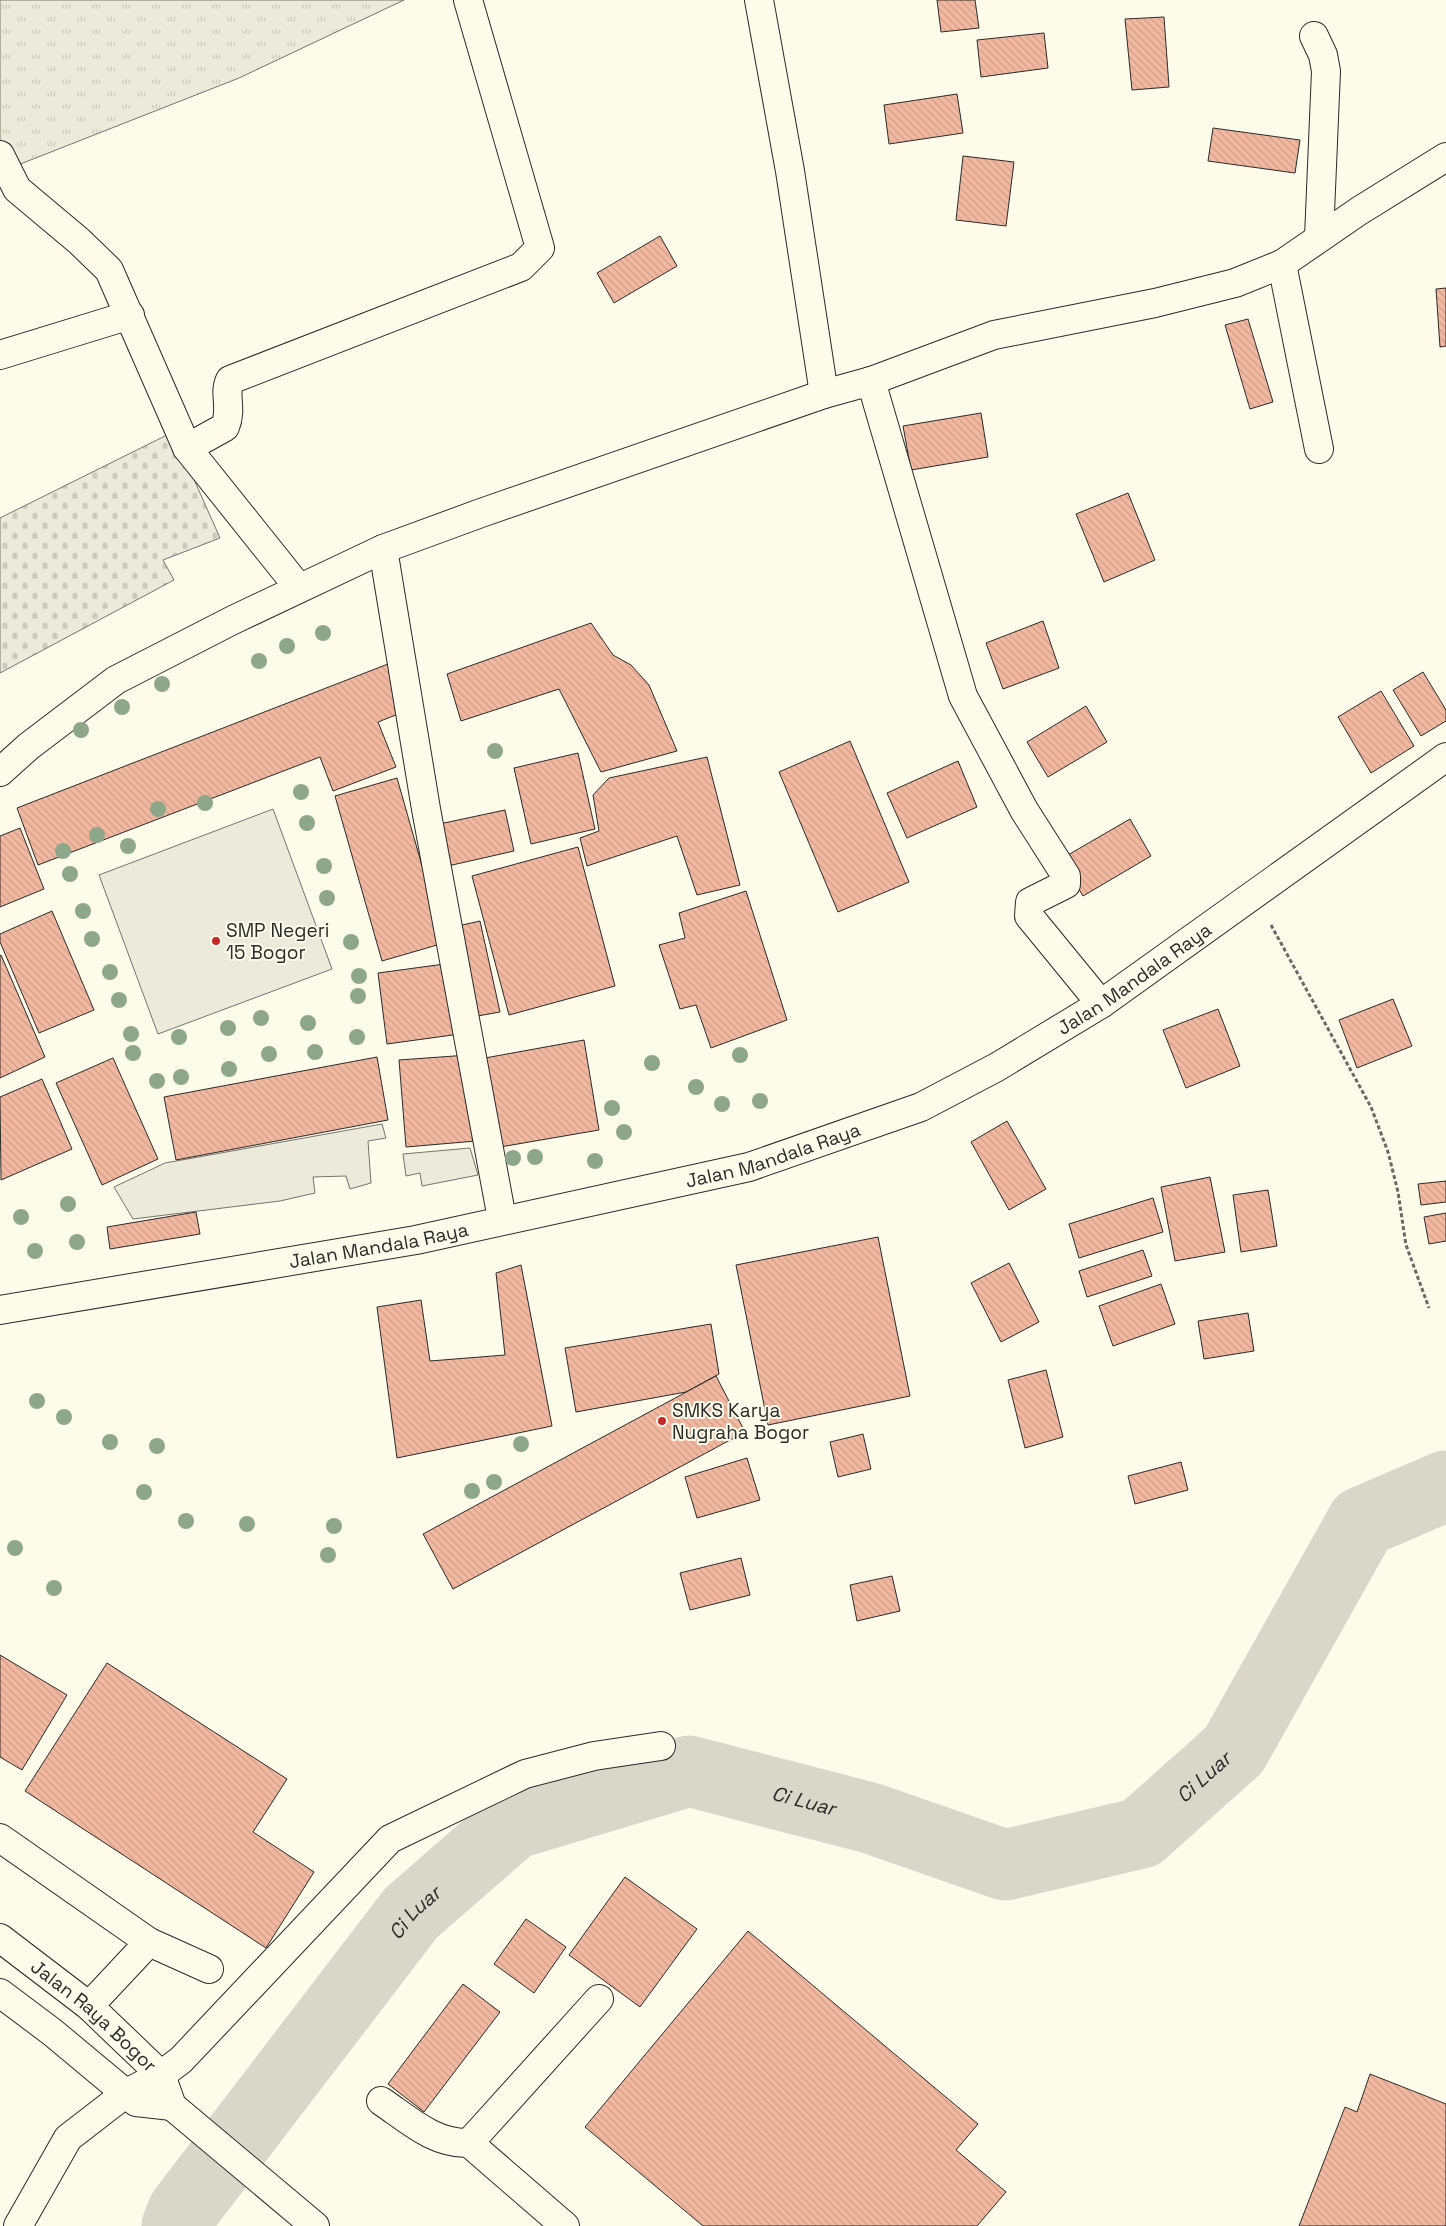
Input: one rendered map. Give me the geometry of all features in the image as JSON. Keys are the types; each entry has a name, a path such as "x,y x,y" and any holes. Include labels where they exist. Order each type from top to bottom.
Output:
{"main road":[{"path":"187,448 225,427 230,414 227,386 230,380 521,267 540,248 468,0"},
{"path":"760,0 790,171 824,394"},
{"path":"1314,36 1323,55 1326,72 1320,237"},
{"path":"0,155 17,189 80,241 109,270 187,448 299,588"},
{"path":"0,772 29,746 116,680 299,588 383,549 824,394 871,381 994,336 1155,304 1235,283 1282,264 1320,237 1446,157"},
{"path":"1282,264 1319,449"},
{"path":"0,355 130,315"},
{"path":"871,381 963,696 1024,810 1066,876 1066,884 1030,902 1029,916 1100,1004"},
{"path":"383,549 426,809 502,1220"},
{"name":"Jalan Mandala Raya","path":"0,1310 416,1240 749,1167 921,1107 997,1067 1100,1004 1446,757"},
{"path":"18,2226 68,2138 126,2094 161,2075 181,2060 390,1839 525,1774 594,1756 661,1746"},
{"path":"0,1838 149,1942 209,1969"},
{"name":"Jalan Raya Bogor","path":"0,1938 89,2006 161,2075 175,2110"},
{"path":"89,2006 149,1942"},
{"path":"469,2144 599,1999"},
{"name":"Jalan Raya Bogor","path":"4,2002 52,2032 136,2102 175,2110"},
{"path":"381,2101 433,2137 453,2144 469,2144 565,2226"},
{"path":"175,2110 315,2226"}],"path":[{"path":"1254,894 1371,1107 1392,1168 1406,1245 1429,1308"}],"green space":[{"path":"0,0 404,0 239,78 0,172"},
{"path":"173,432 220,538 163,560 174,580 0,673 0,518"},
{"path":"273,809 332,969 158,1034 99,875"}],"shaded area":[{"path":"382,1124 386,1138 368,1141 371,1183 350,1189 346,1176 313,1177 315,1193 280,1201 133,1219 114,1187 165,1163"},
{"path":"470,1148 478,1175 422,1186 420,1173 406,1176 403,1154"}],"building":[{"path":"937,0 975,0 979,28 941,32"},
{"path":"1164,17 1169,87 1132,90 1125,19"},
{"path":"1044,33 1048,68 981,77 977,40"},
{"path":"957,94 963,133 889,144 884,105"},
{"path":"1213,128 1300,140 1295,173 1208,161"},
{"path":"963,156 1014,162 1006,226 956,220"},
{"path":"660,236 677,266 614,303 597,273"},
{"path":"1446,288 1446,346 1440,347 1436,289"},
{"path":"1248,319 1273,402 1250,409 1225,325"},
{"path":"981,413 988,457 911,470 903,426"},
{"path":"1128,493 1155,560 1104,582 1076,514"},
{"path":"1043,621 1059,668 1003,689 986,643"},
{"path":"591,623 613,655 631,665 649,685 677,751 601,772 559,689 461,721 447,674"},
{"path":"388,664 406,711 378,722 396,767 333,791 320,757 38,865 17,808"},
{"path":"1423,672 1446,710 1446,721 1421,736 1393,690"},
{"path":"1381,691 1414,746 1371,773 1338,717"},
{"path":"1086,706 1107,742 1048,777 1027,742"},
{"path":"850,741 909,882 838,912 779,772"},
{"path":"578,753 595,829 531,844 514,768"},
{"path":"707,757 740,885 697,895 677,836 587,866 580,838 599,831 593,795 609,778"},
{"path":"958,761 977,807 907,838 887,793"},
{"path":"397,778 444,943 382,961 335,796"},
{"path":"505,810 514,851 439,868 430,826"},
{"path":"1130,819 1151,856 1083,896 1061,859"},
{"path":"20,828 44,889 0,907 0,836"},
{"path":"578,847 615,986 509,1015 472,876"},
{"path":"746,891 787,1020 711,1048 696,1005 680,1009 659,945 685,938 679,913"},
{"path":"52,911 94,1010 39,1033 0,942 0,934"},
{"path":"480,921 500,1012 472,1017 453,927"},
{"path":"0,956 45,1057 0,1078"},
{"path":"452,963 460,1034 387,1044 378,973"},
{"path":"1393,999 1412,1046 1357,1068 1339,1020"},
{"path":"1218,1009 1240,1066 1186,1088 1163,1030"},
{"path":"584,1040 599,1130 500,1147 485,1058"},
{"path":"468,1055 476,1141 406,1147 399,1060"},
{"path":"377,1057 388,1120 176,1160 164,1097"},
{"path":"113,1058 158,1159 102,1185 56,1083"},
{"path":"42,1079 72,1149 1,1180 0,1097"},
{"path":"1007,1121 1046,1189 1009,1210 971,1142"},
{"path":"1210,1177 1225,1252 1175,1261 1161,1187"},
{"path":"1446,1181 1446,1202 1421,1205 1418,1184"},
{"path":"1268,1190 1277,1246 1241,1252 1233,1195"},
{"path":"1153,1198 1163,1232 1079,1258 1069,1224"},
{"path":"196,1212 200,1234 110,1249 107,1227"},
{"path":"1446,1213 1446,1241 1429,1244 1424,1217"},
{"path":"878,1237 910,1396 768,1425 736,1265"},
{"path":"1143,1250 1152,1276 1087,1297 1079,1271"},
{"path":"1009,1263 1039,1322 1001,1342 971,1283"},
{"path":"521,1265 552,1426 397,1458 377,1307 421,1300 430,1361 505,1355 496,1273"},
{"path":"1161,1284 1175,1324 1113,1346 1099,1306"},
{"path":"1248,1313 1254,1351 1204,1359 1198,1321"},
{"path":"711,1324 719,1374 686,1392 576,1412 565,1348"},
{"path":"1046,1370 1063,1437 1025,1448 1008,1380"},
{"path":"716,1376 745,1432 453,1589 423,1534"},
{"path":"863,1434 871,1469 838,1477 830,1442"},
{"path":"747,1458 760,1500 697,1518 685,1477"},
{"path":"1181,1462 1188,1490 1135,1504 1128,1476"},
{"path":"741,1558 750,1595 690,1610 680,1573"},
{"path":"892,1576 900,1611 857,1621 850,1585"},
{"path":"0,1655 67,1695 22,1770 0,1757"},
{"path":"107,1663 287,1779 253,1832 314,1872 266,1948 25,1791"},
{"path":"625,1877 697,1929 640,2007 569,1955"},
{"path":"526,1919 566,1947 534,1993 494,1964"},
{"path":"748,1931 978,2124 956,2150 1006,2192 977,2226 703,2226 585,2127"},
{"path":"463,1984 500,2012 424,2112 388,2084"},
{"path":"1370,2074 1446,2104 1446,2226 1299,2226 1345,2107 1357,2112"}],"waterway":[{"name":"Ci Luar","path":"177,2226 183,2211 411,1913 513,1824 689,1771 870,1818 1005,1865 1141,1833 1234,1750 1362,1522 1446,1486"}],"place":[{"name":"SMP Negeri 15 Bogor","path":"216,941"},
{"name":"SMKS Karya Nugraha Bogor","path":"662,1421"}]}
